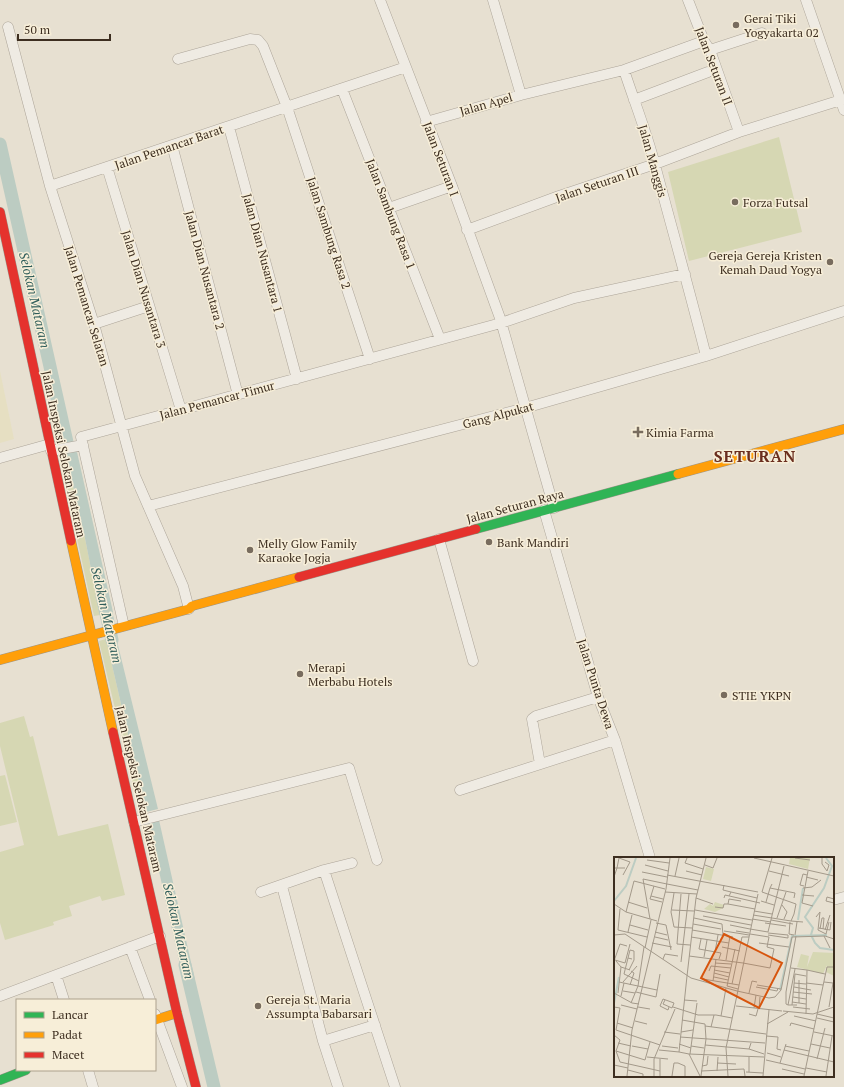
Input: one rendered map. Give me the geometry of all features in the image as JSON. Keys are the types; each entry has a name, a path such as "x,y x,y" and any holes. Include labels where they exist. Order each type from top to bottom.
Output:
{"main road":[{"name":"Jalan Inspeksi Selokan Mataram","path":"0,212 50,448 177,1013 196,1087"},
{"name":"Jalan Seturan Raya","path":"0,660 120,625 844,429"},
{"path":"156,1018 177,1013"},
{"path":"0,1074 16,1067"},
{"path":"0,1080 23,1071"}],"street":[{"name":"Jalan Seturan I","path":"380,0 452,186 501,320"},
{"name":"Jalan Apel","path":"426,122 521,95 493,0"},
{"name":"Jalan Seturan II","path":"688,0 739,132"},
{"path":"806,0 844,110"},
{"name":"Jalan Pemancar Selatan","path":"8,27 50,186 94,324 122,426"},
{"path":"521,95 624,70 762,32"},
{"path":"178,59 250,39 258,40 263,46 287,107"},
{"name":"Jalan Pemancar Barat","path":"50,186 406,67"},
{"name":"Jalan Manggis","path":"624,70 655,164 660,188 685,274 706,356"},
{"path":"634,100 708,72"},
{"name":"Jalan Sambung Rasa 1","path":"342,89 440,339"},
{"name":"Jalan Seturan III","path":"467,230 559,196 655,164 739,132 841,100"},
{"name":"Jalan Sambung Rasa 2","path":"287,107 370,359"},
{"name":"Jalan Dian Nusantara 1","path":"229,126 297,379"},
{"name":"Jalan Dian Nusantara 2","path":"172,146 238,395"},
{"name":"Jalan Dian Nusantara 3","path":"107,167 181,410"},
{"path":"389,208 452,186"},
{"name":"Jalan Pemancar Timur","path":"81,446 81,437 370,359 574,298 685,274"},
{"path":"94,324 149,306"},
{"name":"Gang Alpukat","path":"148,506 525,408 706,356 844,311"},
{"path":"501,320 525,408 549,509"},
{"path":"122,426 135,476 183,586 189,607"},
{"path":"0,458 50,448 62,449 81,446 120,625"},
{"name":"Jalan Punta Dewa","path":"549,509 598,697 615,740 650,857"},
{"path":"439,539 473,662"},
{"path":"540,764 532,719 536,716 598,697"},
{"path":"460,790 615,740"},
{"path":"134,822 349,768 377,860"},
{"path":"261,892 352,862"},
{"path":"324,870 395,1087"},
{"path":"282,886 323,1041 338,1087"},
{"path":"834,900 844,897"},
{"path":"0,996 160,936"},
{"path":"130,947 150,999"},
{"path":"56,975 64,999"},
{"path":"156,1018 182,1087"},
{"path":"323,1041 375,1025"},
{"path":"88,1071 93,1087"}],"shaded area":[{"path":"0,371 14,439 0,443"}],"green space":[{"name":"Forza Futsal","path":"779,137 802,232 689,261 668,172"},
{"path":"66,455 84,533 100,615 94,616 59,457"},
{"path":"106,639 146,812 140,814 99,641"},
{"path":"24,716 30,737 33,736 58,836 108,824 125,895 102,901 100,896 69,906 72,916 53,922 54,925 5,940 0,923 0,852 24,845 0,746 0,723"},
{"path":"5,775 17,822 0,826 0,776"}],"water":[{"path":"77,452 113,612 100,615 84,533 66,455"},
{"path":"116,637 158,809 146,812 106,639"},
{"path":"159,820 195,980 184,983 148,822"}],"waterway":[{"name":"Selokan Mataram","path":"0,144 71,460"},
{"name":"Selokan Mataram","path":"102,596 112,640"},
{"name":"Selokan Mataram","path":"185,965 214,1087"}],"traffic: fast":[{"path":"476,529 678,474"},
{"path":"0,1080 23,1071"}],"traffic: slow":[{"path":"678,474 844,429"},
{"path":"71,541 113,732"},
{"path":"0,660 189,609 192,606 299,577"},
{"path":"156,1020 177,1013"}],"traffic: jam":[{"path":"0,212 71,541"},
{"path":"299,577 476,529"},
{"path":"113,732 177,1013 196,1087"}],"place":[{"name":"Gerai Tiki Yogyakarta 02","path":"736,25"},
{"name":"Forza Futsal","path":"735,202"},
{"name":"Gereja Gereja Kristen Kemah Daud Yogya","path":"830,262"},
{"name":"Kimia Farma","path":"638,432"},
{"name":"Bank Mandiri","path":"489,542"},
{"name":"Melly Glow Family Karaoke Jogja","path":"250,550"},
{"name":"Merapi Merbabu Hotels","path":"300,674"},
{"name":"STIE YKPN","path":"724,695"},
{"name":"Gereja St. Maria Assumpta Babarsari","path":"258,1006"}],"district":[{"name":"SETURAN","path":"755,456"}]}
